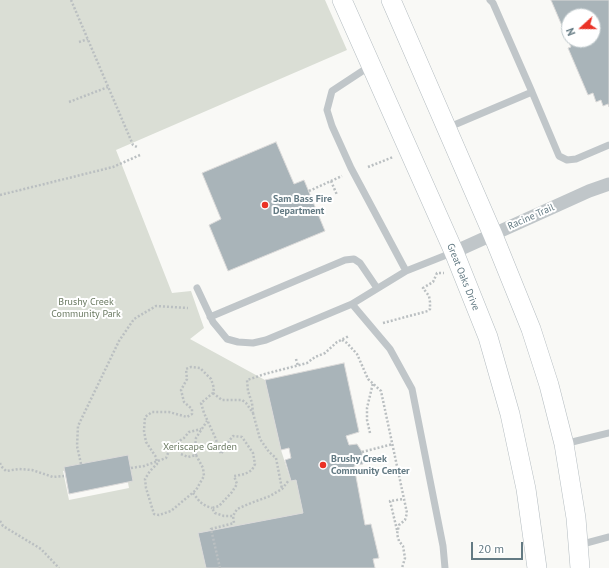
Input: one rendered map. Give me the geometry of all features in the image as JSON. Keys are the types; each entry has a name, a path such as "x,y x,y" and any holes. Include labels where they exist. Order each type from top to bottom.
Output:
{"street":[{"name":"Great Oaks Drive","path":"342,0 454,252 488,337 510,414 526,489 537,568"},
{"path":"391,0 493,235 531,329 549,385 564,444 576,518 580,568"},
{"name":"Racine Trail","path":"454,252 589,191 609,184"}],"lane":[{"path":"490,0 493,3 559,156 567,160 576,159 609,145"},
{"path":"371,65 332,91 327,110 332,126 351,168 406,271"},
{"path":"446,128 532,92"},
{"path":"197,288 210,317 227,339 238,342 253,342 266,340 352,304 406,271 454,252"},
{"path":"210,317 345,260 354,259 360,263 377,288"},
{"path":"352,304 390,349 412,388 443,546 444,568"},
{"path":"564,444 609,433"},
{"path":"578,545 609,537"}],"path":[{"path":"71,0 132,145 136,147"},
{"path":"79,42 88,39"},
{"path":"69,102 108,88"},
{"path":"0,195 113,167 140,155"},
{"path":"368,167 397,155"},
{"path":"308,191 343,176"},
{"path":"332,181 337,194"},
{"path":"378,324 406,318 428,311 430,309 429,296 424,288 432,282 437,273 446,274"},
{"path":"81,464 77,446 78,426 119,341 134,319 156,306 188,308"},
{"path":"282,489 276,458 269,452 260,439 253,414 247,380 307,363 315,357 325,353 337,342 349,336"},
{"path":"342,340 347,343 357,354 368,379 381,391 407,514 405,520 399,525 398,531"},
{"path":"296,359 298,366"},
{"path":"207,421 196,438 194,448 203,468 204,476 196,490 171,511 159,515 154,514 146,488 145,479 156,464 156,457 146,442 144,431 145,417 152,412 169,412 187,417 192,414 192,409 184,402 181,390 187,379 186,369 191,367 200,368 211,379 214,393 222,400 242,400 246,403 253,414"},
{"path":"370,433 367,420 367,408 373,383"},
{"path":"192,493 206,506 212,508 219,506 237,484 234,476 245,474 252,470 255,464 253,453 242,437 233,436 228,441 222,454 207,421 201,403 214,393"},
{"path":"131,468 144,466 166,458 171,446 184,438 189,432 201,429"},
{"path":"362,452 393,444"},
{"path":"181,454 188,457 196,455"},
{"path":"0,463 6,471 32,470 53,477 64,476"},
{"path":"220,568 211,529 234,523 233,516 237,509 270,496 282,489 289,480"},
{"path":"402,568 405,558 403,546 399,541 398,531 390,501 404,499"},
{"path":"212,508 215,513 224,516 233,516"},
{"path":"0,521 3,526 41,549 59,568"}],"green space":[{"name":"Brushy Creek Community Park","path":"0,0 325,0 347,50 116,150 172,293 191,291 204,328 190,339 265,380 281,450 291,481 296,480 303,513 198,533 206,568 0,568","holes":["123,457 129,488 69,500 63,471"]}],"building":[{"path":"551,0 609,0 609,107 608,104 603,106 601,100 596,102 593,93 588,95 568,48 601,48 601,8 561,8 561,24"},
{"name":"Sam Bass Fire Department","path":"276,142 294,184 304,180 325,231 228,271 209,225 221,219 202,173"},
{"name":"Brushy Creek Community Center","path":"344,363 359,432 346,436 349,445 357,444 362,452 363,464 354,466 365,525 371,524 379,558 373,559 375,568 206,568 198,533 303,513 296,480 291,481 285,460 291,458 289,448 281,450 265,380"},
{"path":"128,455 133,481 69,494 64,467"}],"place":[{"name":"Sam Bass Fire Department","path":"265,205"},
{"name":"Brushy Creek Community Center","path":"323,465"}],"park label":[{"name":"Xeriscape Garden","path":"200,447"}]}
